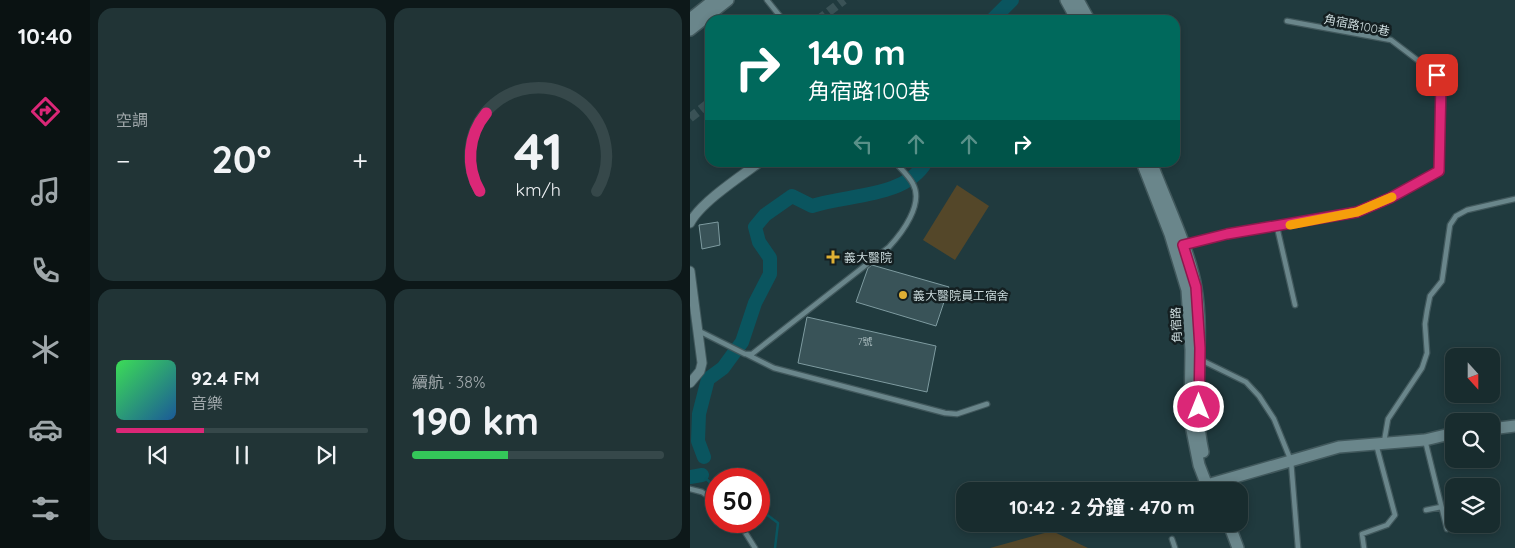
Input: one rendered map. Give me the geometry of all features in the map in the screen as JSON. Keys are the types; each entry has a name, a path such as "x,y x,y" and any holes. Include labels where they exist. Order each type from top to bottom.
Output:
{"main road":[{"path":"690,19 714,0"},
{"path":"709,15 728,0"},
{"path":"1066,0 1074,15"},
{"path":"1078,0 1086,15"},
{"path":"690,30 705,18"},
{"name":"角宿路","path":"1144,167 1170,234 1187,290 1195,359 1201,441 1210,482"},
{"name":"角宿路","path":"1152,167 1183,245 1196,287 1195,359"},
{"path":"1500,427 1515,426"},
{"path":"1229,482 1339,447 1380,442 1425,440 1445,435"},
{"path":"1224,532 1230,548"},
{"path":"1232,532 1238,548"}],"street":[{"path":"690,223 718,195 754,167"},
{"path":"690,271 702,363 700,371 690,382"}],"lane":[{"path":"767,0 779,15"},
{"name":"角宿路100巷","path":"1183,245 1227,234 1357,212 1390,198 1439,171 1441,83 1437,75 1392,40 1286,21"},
{"path":"745,354 758,352 889,247 901,234 910,216 916,195 913,184 899,167"},
{"path":"1364,548 1362,534 1387,525 1395,515 1380,442 1388,419 1422,368 1427,353 1425,324 1427,311 1430,296 1442,281 1450,225 1456,216 1466,210 1515,199"},
{"path":"1277,227 1295,305"},
{"path":"699,331 774,368 945,412 957,414 987,404"},
{"path":"1195,359 1246,382 1274,419 1291,461 1298,548"},
{"path":"1425,440 1445,522"},
{"path":"690,489 705,494"},
{"path":"1426,510 1441,507"},
{"path":"746,533 755,548"},
{"path":"1172,539 1175,548"}],"shaded area":[{"path":"957,185 989,206 955,260 923,240"},
{"path":"1054,532 1088,548 990,548"}],"building":[{"path":"718,222 720,245 702,249 699,225"},
{"name":"義大醫院員工宿舍","path":"872,265 949,287 936,326 856,302 868,268"},
{"path":"807,317 936,346 927,392 798,363"}],"waterway":[{"path":"997,15 1012,0"},
{"path":"704,457 698,441 699,414 708,379 723,368 742,342 755,303 770,274 770,258 759,242 755,227 765,215 792,196 812,206 875,193 890,189 904,182 917,174 922,167"},
{"path":"702,475 705,478"},
{"path":"690,477 702,475"},
{"path":"770,517 778,523 775,548"}],"tunnel":[{"path":"824,15 844,0"},
{"path":"690,118 705,106"}],"slow traffic":[{"path":"1290,225 1357,212 1392,197"}],"place":[{"name":"義大醫院","path":"833,257"},
{"name":"義大醫院員工宿舍","path":"903,295"}],"route":[{"path":"1199,407 1200,348 1196,287 1183,245 1227,234 1357,212 1390,198 1439,171 1441,83 1437,75"}]}
